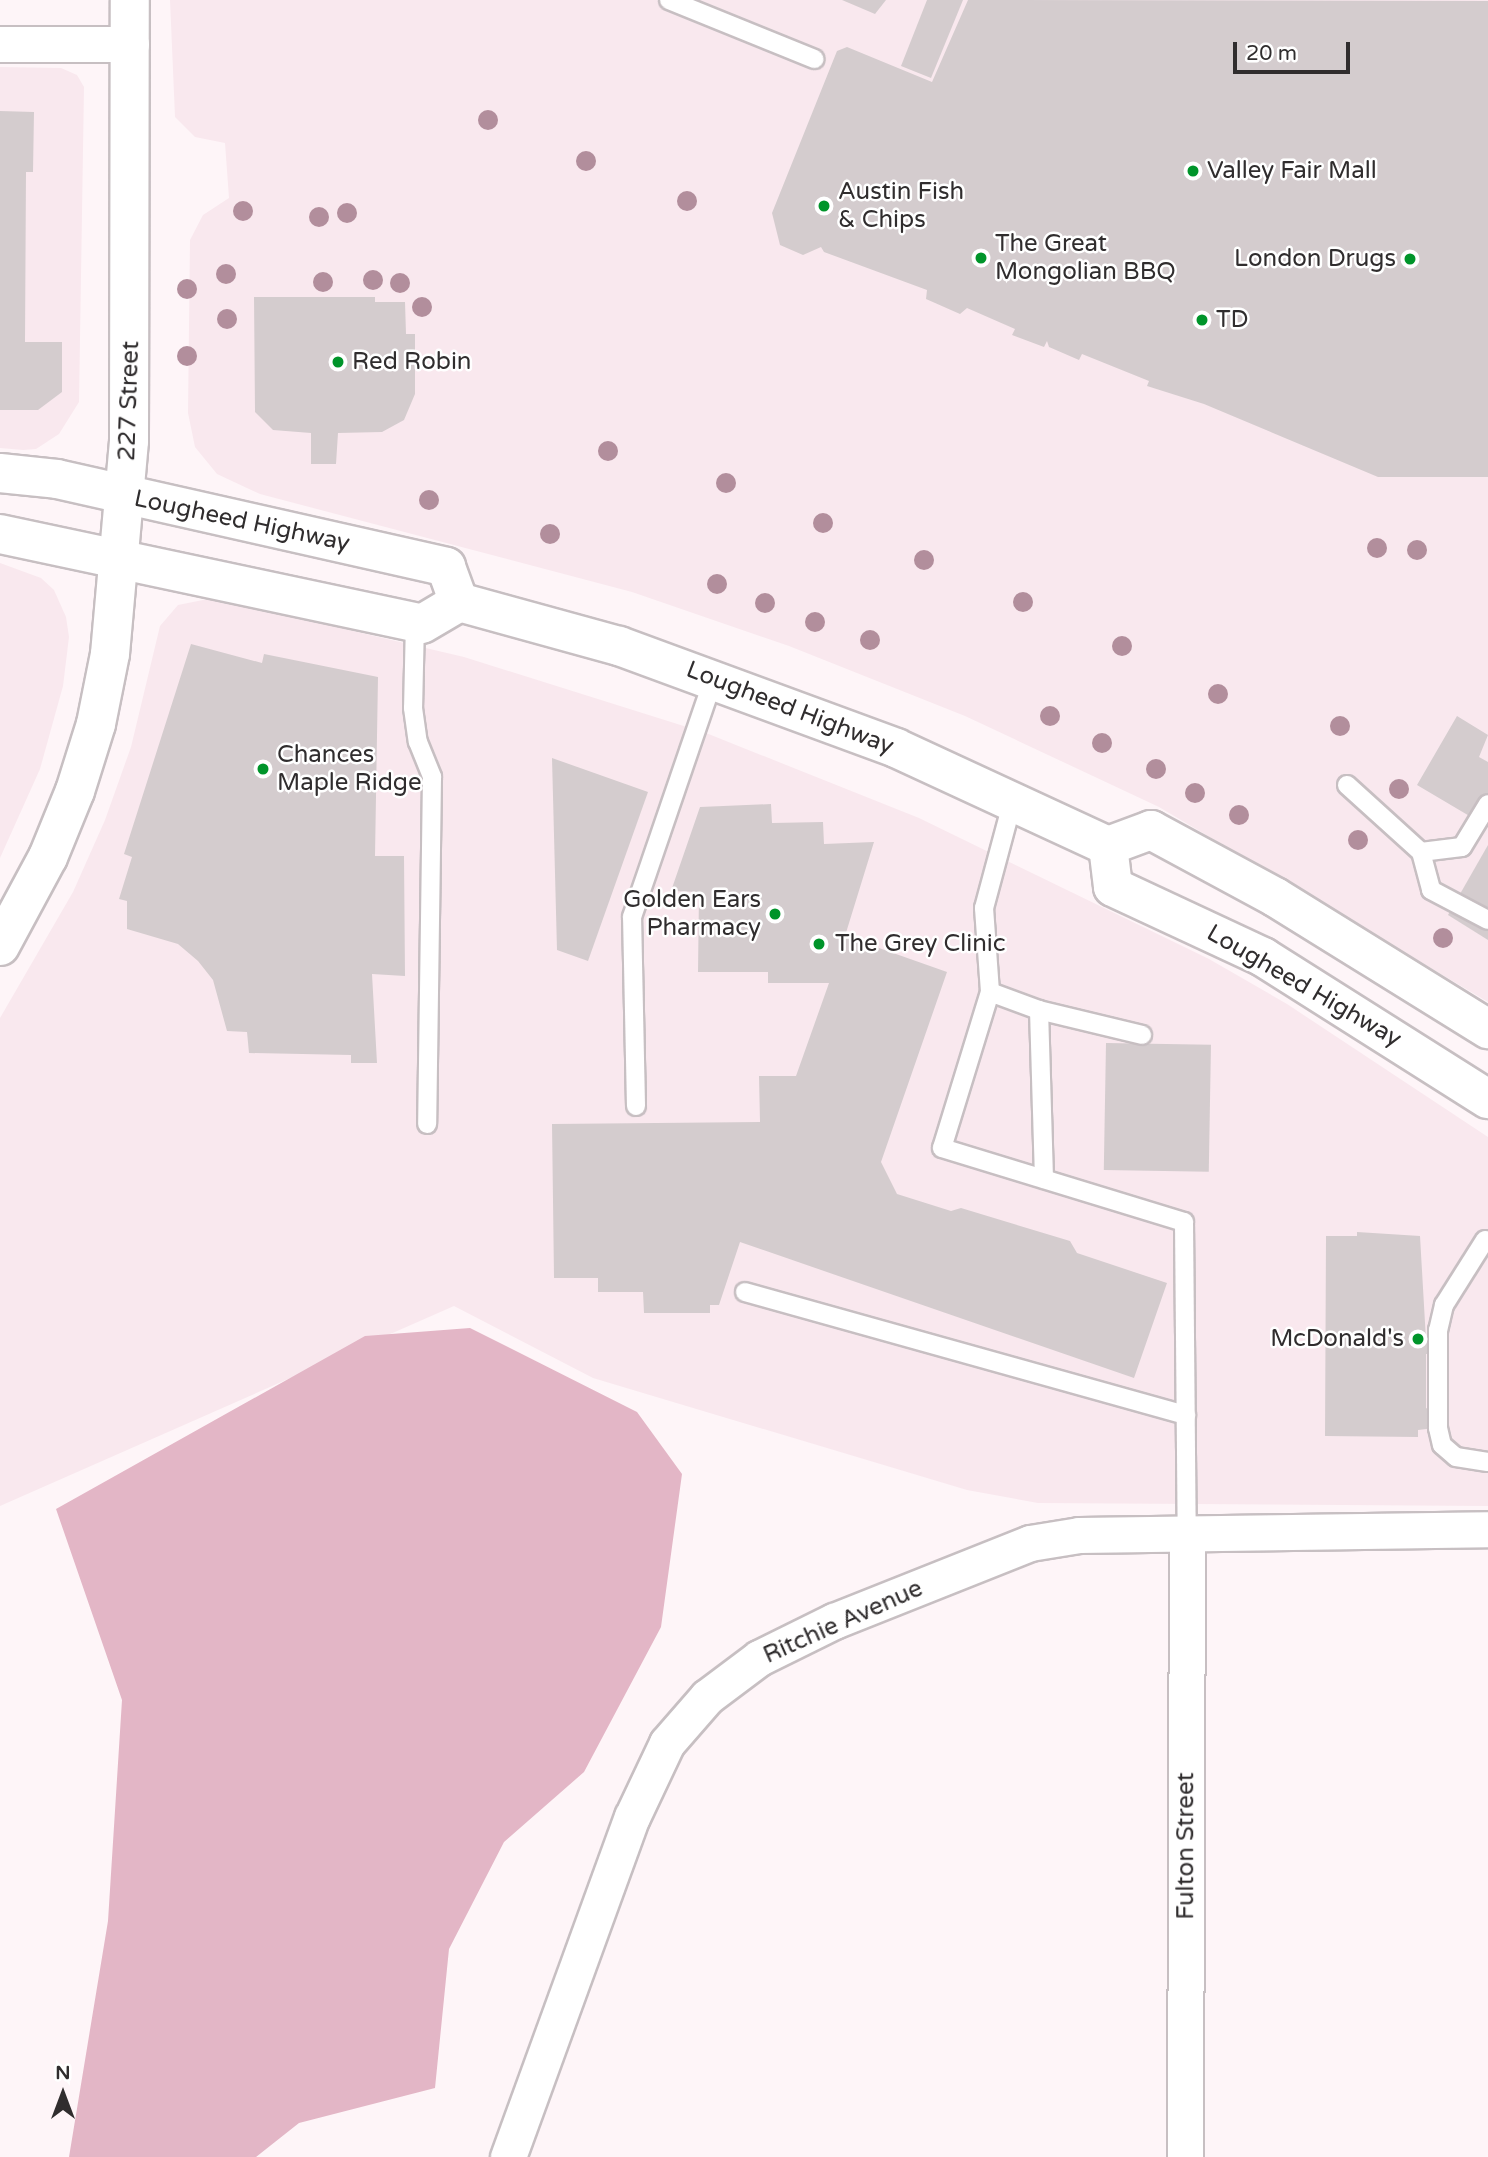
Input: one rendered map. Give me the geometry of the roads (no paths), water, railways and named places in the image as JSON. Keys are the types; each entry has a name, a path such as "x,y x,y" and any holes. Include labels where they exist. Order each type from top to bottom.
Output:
{"main road":[{"name":"227 Street","path":"0,946 48,857 90,746 110,654 125,496 131,340 130,0"},
{"name":"Lougheed Highway","path":"0,473 57,479 446,567 460,602 619,646 714,678 915,755 1108,846 1113,887 1264,957 1488,1099"},
{"path":"0,534 120,557 422,624 460,602"},
{"path":"1108,846 1151,830 1285,903 1488,1029"}],"street":[{"path":"0,44 131,44"},
{"name":"Ritchie Avenue","path":"508,2157 632,1817 667,1743 707,1697 760,1658 834,1621 1030,1543 1079,1535 1488,1529"},
{"name":"Fulton Street","path":"1185,2157 1187,1535"}],"lane":[{"path":"669,0 814,59"},
{"path":"415,622 413,708 418,742 432,777 427,1124"},
{"path":"636,1106 632,917 714,678"},
{"path":"1347,785 1421,852 1431,890 1488,920"},
{"path":"1013,800 984,908 990,992 942,1148 1184,1222 1187,1535"},
{"path":"1421,852 1462,847 1488,804"},
{"path":"990,992 1039,1010 1142,1035"},
{"path":"1039,1010 1044,1180"},
{"path":"1486,1240 1444,1305 1438,1330 1438,1414 1442,1445 1456,1457 1488,1462"},
{"path":"745,1292 1186,1415"}],"place":[{"name":"Valley Fair Mall","path":"1193,171"},
{"name":"Austin Fish & Chips","path":"824,206"},
{"name":"The Great Mongolian BBQ","path":"981,258"},
{"name":"London Drugs","path":"1410,259"},
{"name":"TD","path":"1202,320"},
{"name":"Red Robin","path":"338,362"},
{"name":"Chances Maple Ridge","path":"263,769"},
{"name":"Golden Ears Pharmacy","path":"775,914"},
{"name":"The Grey Clinic","path":"819,944"},
{"name":"McDonald's","path":"1418,1339"}]}
